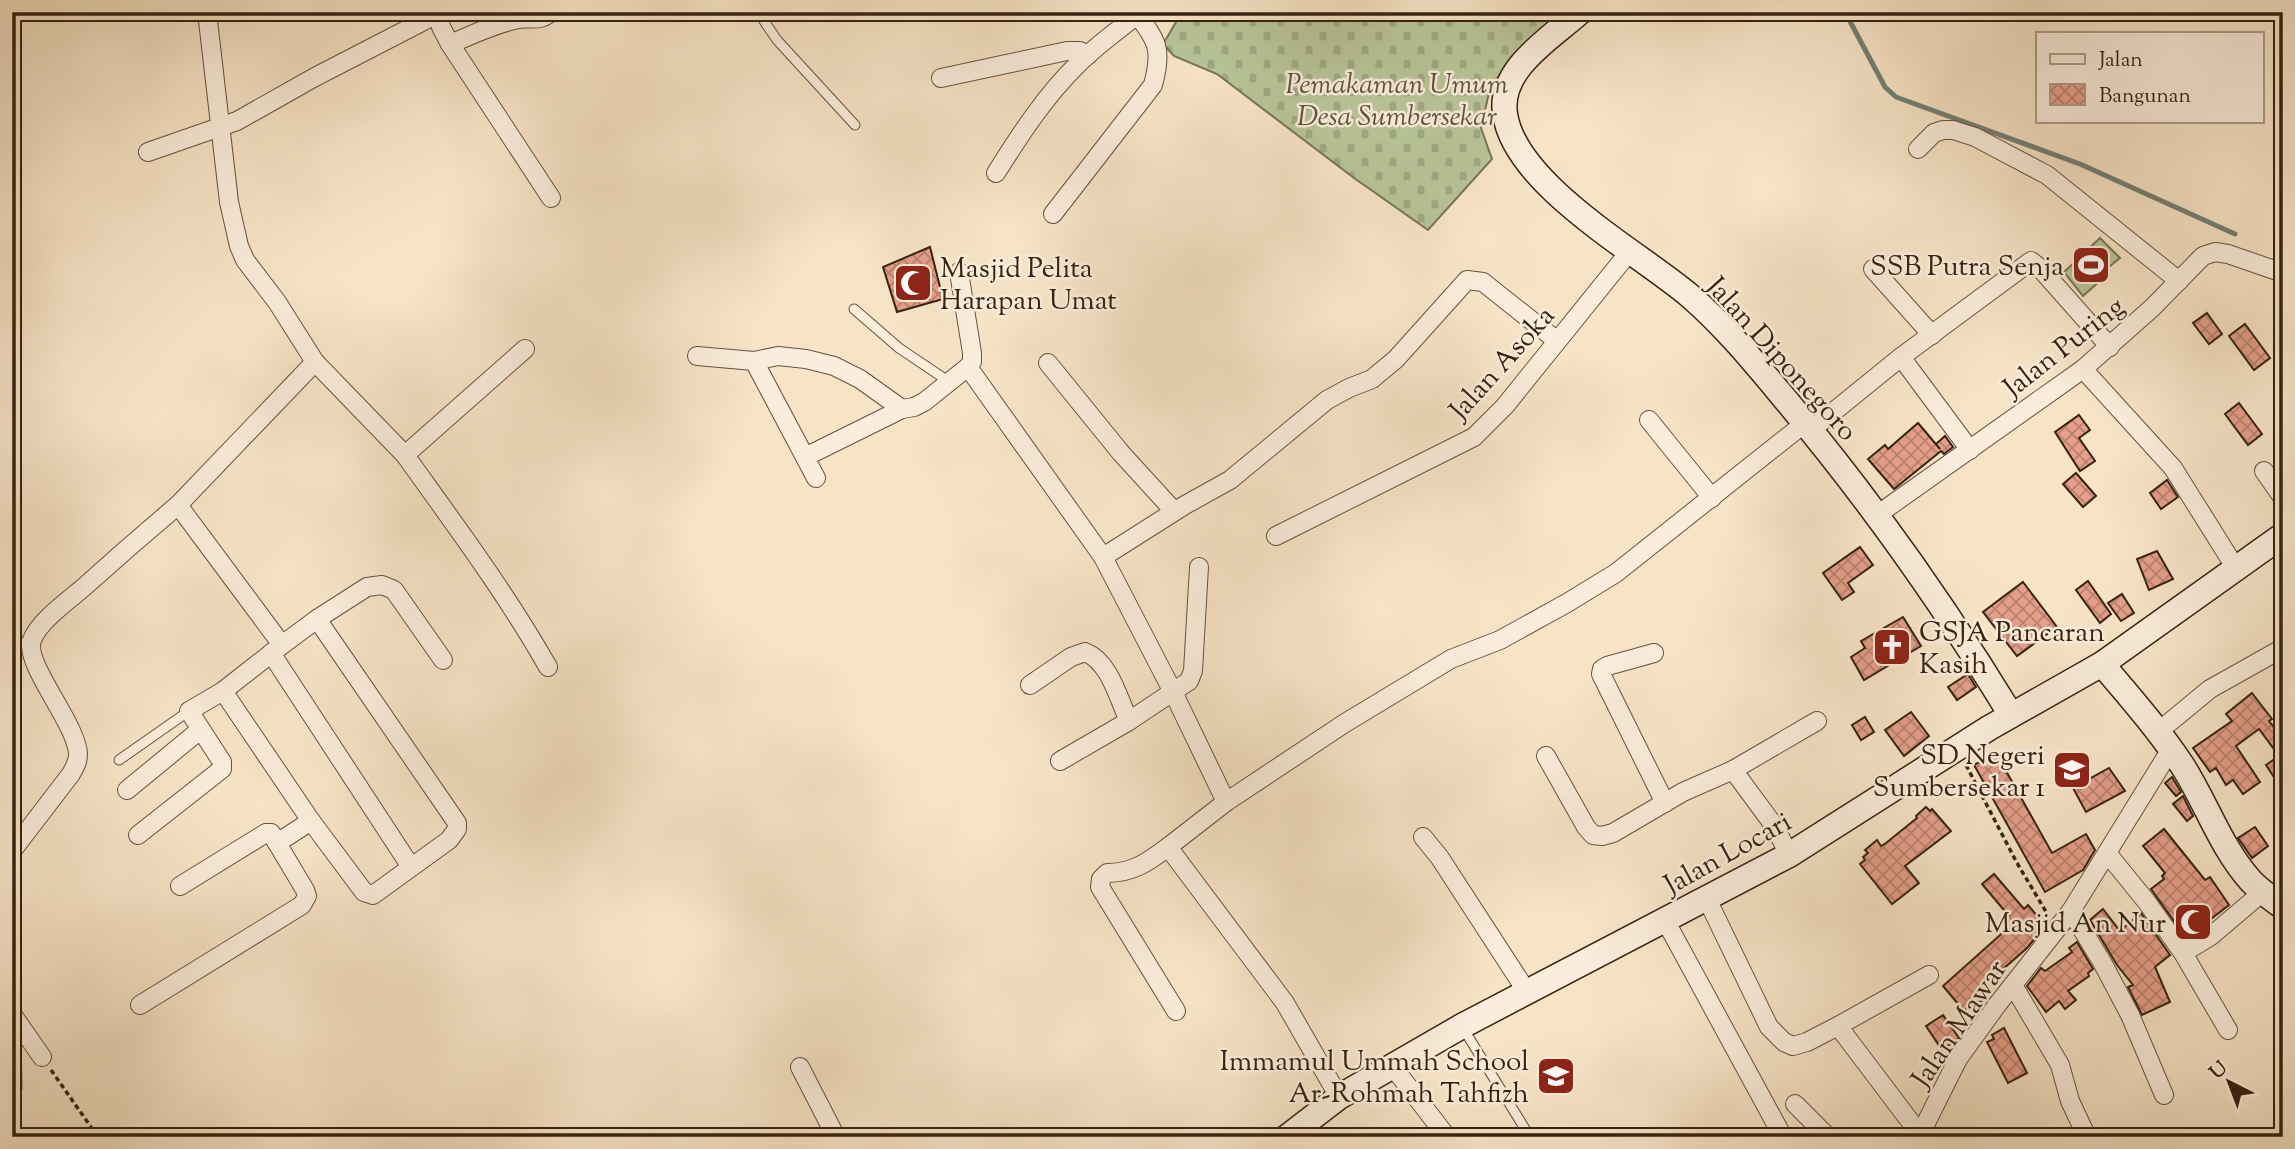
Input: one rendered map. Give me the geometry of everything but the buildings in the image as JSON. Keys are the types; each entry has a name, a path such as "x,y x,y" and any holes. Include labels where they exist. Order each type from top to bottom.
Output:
{"main road":[{"name":"Jalan Diponegoro","path":"1580,12 1518,69 1509,81 1504,114 1524,158 1580,213 1691,297 1751,359 1877,515 1976,658 2011,715"},
{"name":"Jalan Locari","path":"1287,1137 1339,1097 1462,1026 1789,855 2011,715 2102,664 2283,535"},
{"path":"2102,664 2165,740 2200,794 2225,846 2252,882 2273,899"}],"street":[{"path":"207,12 206,26 229,202 245,260 277,302 316,362 405,455 464,536 523,624 548,667"},
{"path":"450,44 514,20 547,17 550,12"},
{"path":"148,152 256,112 315,77 439,13 441,27 450,44 551,198"},
{"path":"996,173 1045,100 1088,55 1136,14 1157,45 1153,85 1053,214"},
{"path":"941,78 1067,51 1080,51 1088,55"},
{"path":"1918,149 1934,133 1943,130 1954,130 1975,137 2047,175 2179,281"},
{"name":"Jalan Asoka","path":"1276,536 1474,437 1505,406 1630,251"},
{"name":"Jalan Puring","path":"1877,515 2083,369 2203,256 2215,252 2250,260 2283,273"},
{"path":"1176,1011 1100,887 1101,879 1107,873 1119,873 1140,867 1226,802 1345,723 1451,659 1500,640 1616,573 2026,263 2035,262 2110,346"},
{"path":"1873,269 1932,335"},
{"path":"805,457 902,409 924,402 968,367 972,362 972,353 959,272"},
{"path":"1103,557 1174,511 1230,480 1327,400 1372,379 1396,359 1467,280 1482,282 1556,340"},
{"path":"405,455 525,349"},
{"path":"697,356 754,360 778,356 834,366 860,379 902,409"},
{"path":"1901,357 1970,450"},
{"path":"754,360 816,478"},
{"path":"12,851 71,774 78,752 64,716 37,667 30,646 32,638 62,606 178,505 316,362"},
{"path":"1048,363 1121,453 1174,511"},
{"path":"968,367 1103,557 1226,802"},
{"path":"2083,369 2173,467 2235,568"},
{"path":"1649,420 1712,498"},
{"path":"2264,471 2283,498"},
{"path":"178,505 276,649 411,867"},
{"path":"1060,761 1186,684 1193,671 1199,567"},
{"path":"138,835 222,769 223,764 189,711 223,691 317,619 367,587 382,585 394,590 443,660"},
{"path":"223,691 311,821 368,895 373,895 452,837 457,824 317,619"},
{"name":"Jalan Mawar","path":"1920,1136 1958,1059 2071,911 2107,853 2165,740 2210,690 2283,648"},
{"path":"1030,685 1071,657 1085,652 1096,657 1105,670 1129,721"},
{"path":"1654,653 1607,666 1601,674 1665,803"},
{"path":"1546,756 1586,827 1593,835 1602,836 1613,833 1683,792 1733,770 1817,721"},
{"path":"127,790 200,730"},
{"path":"1733,770 1775,827 1789,855"},
{"path":"277,843 311,821"},
{"path":"140,1005 302,905 307,896 271,833 266,832 180,886"},
{"path":"1423,837 1440,858 1527,992"},
{"path":"1168,847 1285,1003 1339,1097"},
{"path":"2107,853 2183,953 2228,1030"},
{"path":"1707,899 1769,1027 1777,1037 1793,1046 1838,1026 1929,975"},
{"path":"2183,953 2273,899"},
{"path":"2071,911 2130,1015 2164,1095"},
{"path":"1665,920 1783,1137"},
{"path":"2012,985 2060,1065 2070,1101 2087,1137"},
{"path":"16,1020 41,1057"},
{"path":"1838,1026 1920,1136"},
{"path":"800,1067 836,1137"},
{"path":"1393,1067 1447,1137"},
{"path":"1795,1104 1828,1137"}],"lane":[{"path":"758,12 777,40 855,125"},
{"path":"854,309 899,348 948,381"},
{"path":"12,639 30,646"},
{"path":"119,760 189,711"},
{"path":"12,1097 17,1088 16,1020"},
{"path":"1462,1026 1530,1137"},
{"path":"1615,1137 1623,1133 1630,1137"}],"path":[{"path":"1957,748 2056,930"},
{"path":"41,1057 98,1137"}],"green space":[{"name":"Pemakaman Umum Desa Sumbersekar","path":"1182,12 1568,12 1491,84 1481,128 1492,159 1428,230 1354,178 1217,74 1174,56 1163,44"},
{"name":"SSB Putra Senja","path":"2100,238 2120,258 2099,275 2102,279 2083,296 2064,272"}],"waterway":[{"path":"1845,12 1885,87 1896,97 2080,164 2235,234"}],"place":[{"name":"SSB Putra Senja","path":"2091,265"},
{"name":"Masjid Pelita Harapan Umat","path":"913,283"},
{"name":"GSJA Pancaran Kasih","path":"1892,647"},
{"name":"SD Negeri Sumbersekar 1","path":"2072,770"},
{"name":"Masjid An Nur","path":"2193,922"},
{"name":"Immamul Ummah School Ar-Rohmah Tahfizh","path":"1556,1076"}]}
